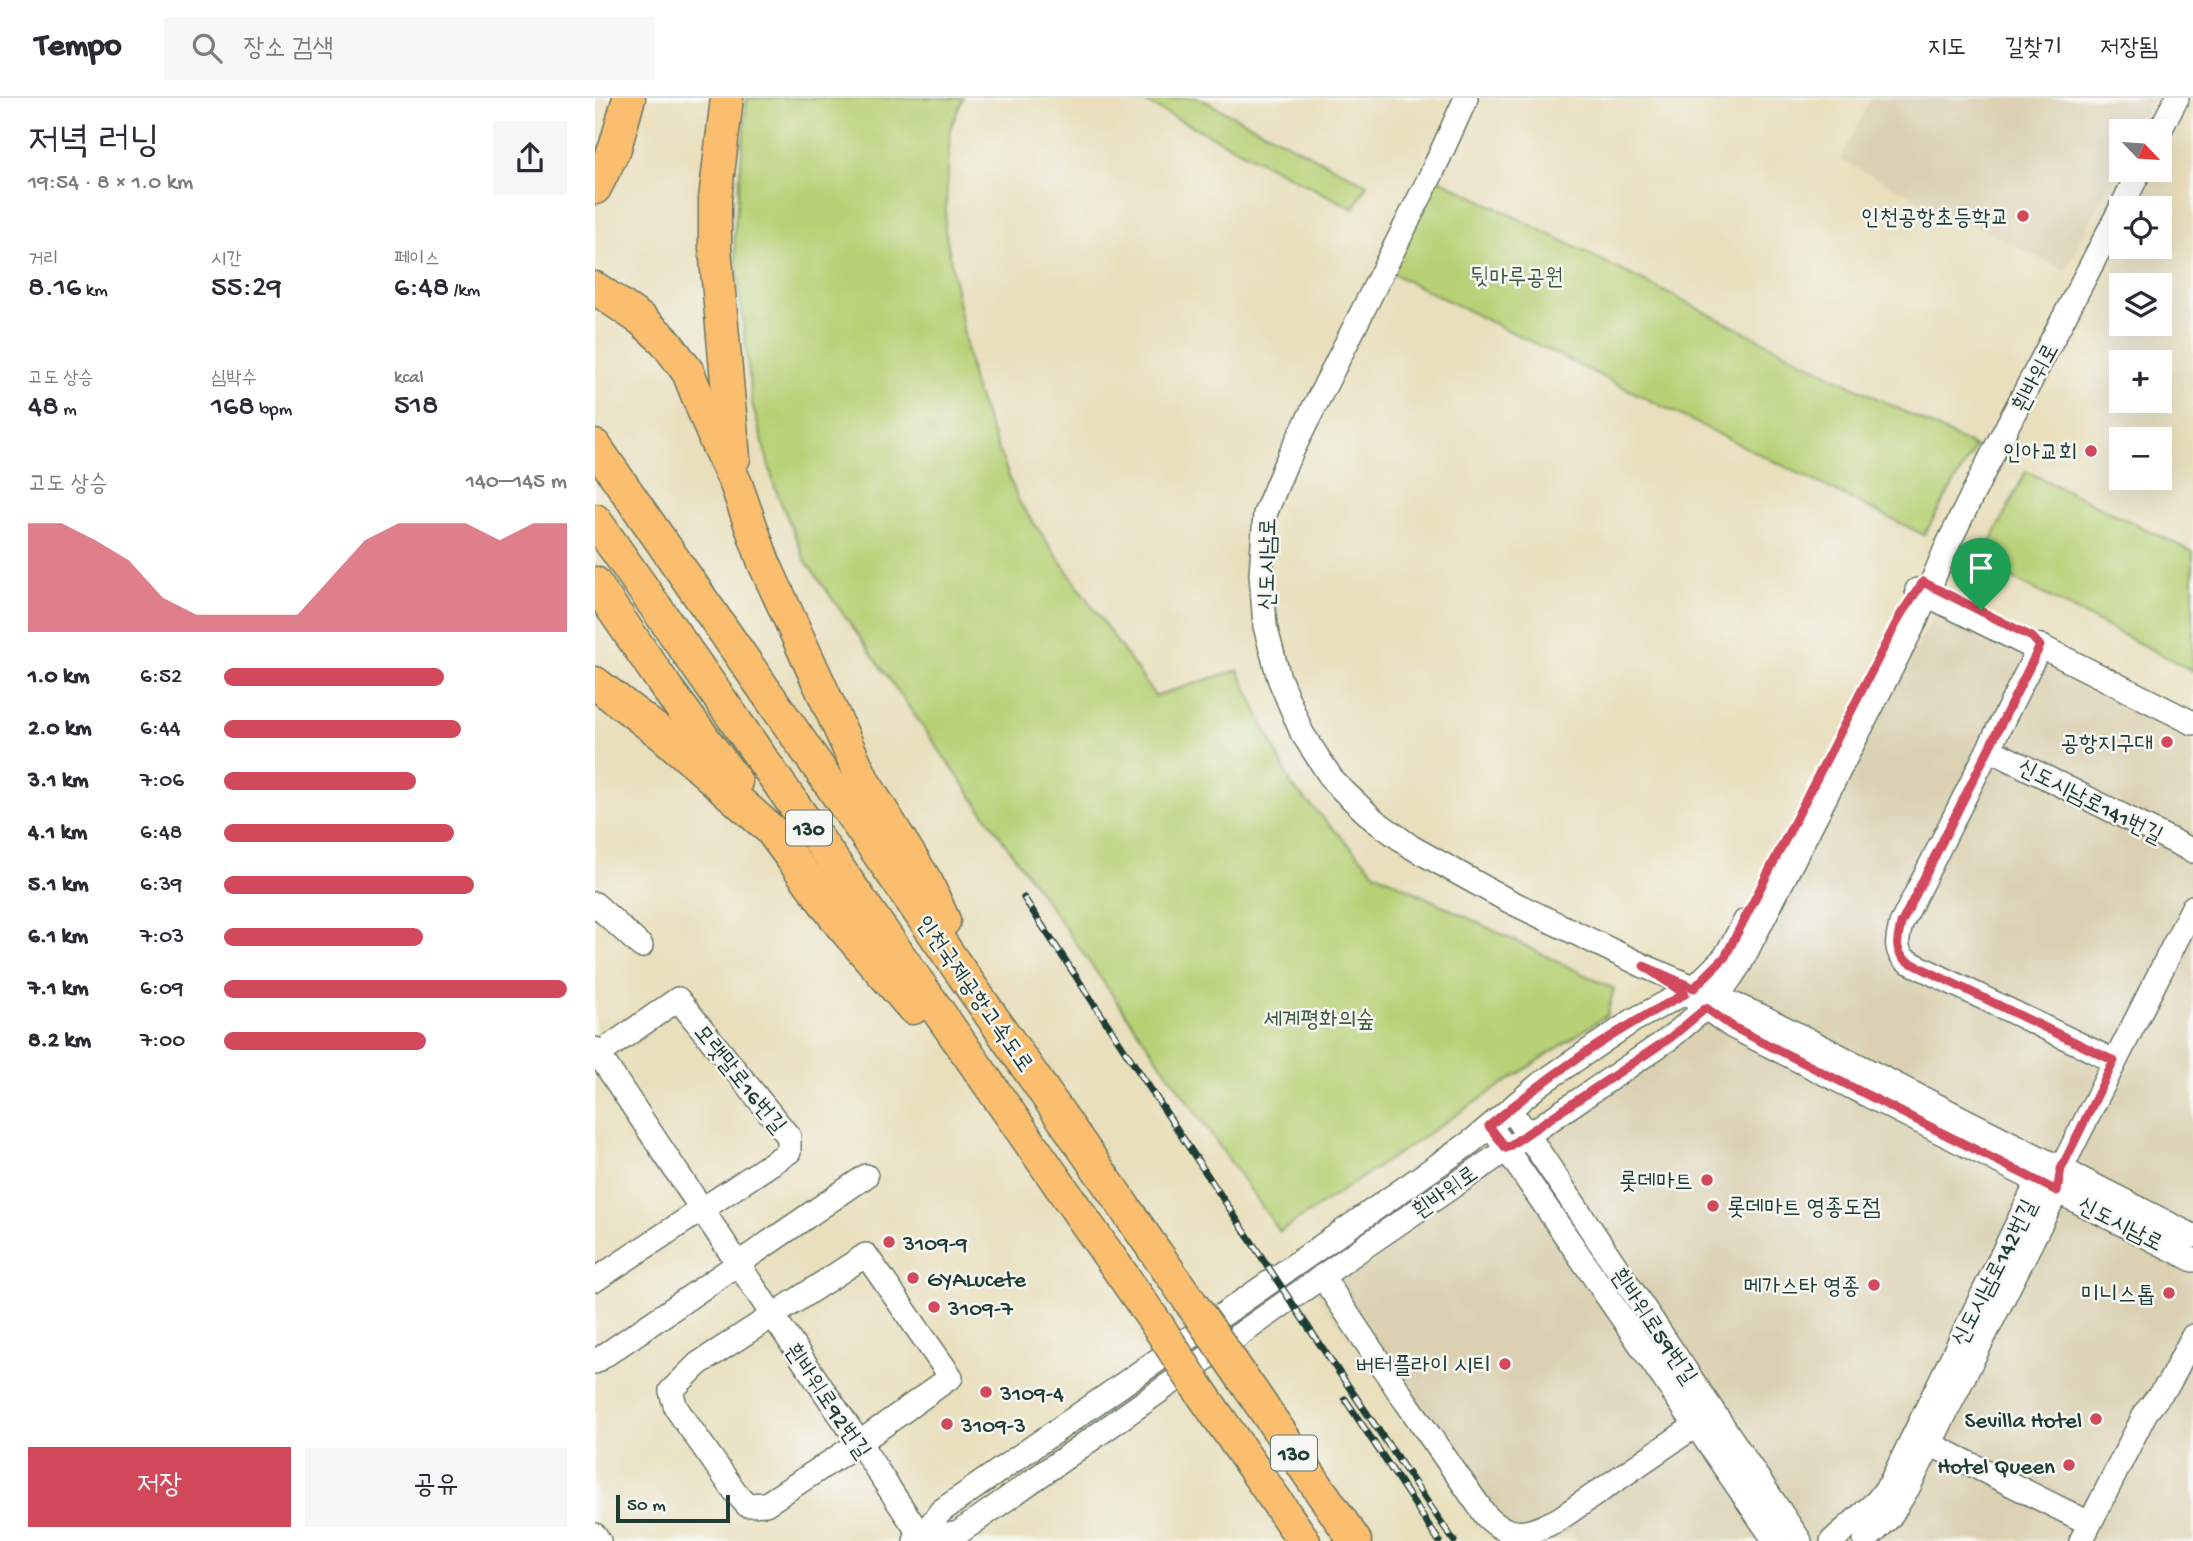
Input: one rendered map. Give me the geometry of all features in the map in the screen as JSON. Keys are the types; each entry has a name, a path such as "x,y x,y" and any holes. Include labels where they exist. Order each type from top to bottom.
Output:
{"highway":[{"path":"595,188 615,148 629,98"},
{"path":"727,98 715,199 715,248 736,484"},
{"path":"595,288 642,320 664,341 688,372 736,484 764,563 864,782 927,883 981,1000"},
{"name":"인천국제공항고속도로","path":"595,446 1355,1541"},
{"name":"인천국제공항고속도로","path":"595,520 1158,1326 1304,1541"},
{"path":"595,583 668,690 841,925 1024,1136"},
{"path":"595,683 663,735 771,830"}],"street":[{"name":"신도시남로","path":"1466,98 1431,175 1285,465 1265,513 1261,574 1265,626 1279,678 1302,733 1334,782 1374,820 1413,848 1487,890 1644,966 1712,1003 1761,1016 2193,1260"},
{"path":"2166,119 2177,98"},
{"name":"흰바위로","path":"921,1539 957,1534 1506,1148 1670,1038 1712,1003 1740,964 1924,588 2109,231"},
{"path":"1924,588 2032,637 2040,646 2193,723"},
{"name":"흰바위로","path":"921,1539 941,1511 1472,1142 1540,1084 1635,1020 1690,991 1725,957 1734,943 1901,614 1924,588"},
{"path":"2040,646 1901,924 1897,948 1900,956 1907,961 2114,1061"},
{"name":"신도시남로141번길","path":"1989,749 2193,851"},
{"path":"2052,1180 2193,907"},
{"path":"598,912 641,946"},
{"name":"모랫말로16번길","path":"595,1280 700,1211 789,1153 789,1137 678,999 596,1053 700,1211 738,1262"},
{"name":"신도시남로","path":"1712,1003 1733,1027 2052,1180 2193,1236"},
{"name":"흰바위로59번길","path":"1510,1109 1800,1541"},
{"name":"흰바위로59번길","path":"1489,1126 1775,1541"},
{"path":"595,1362 866,1176"},
{"name":"신도시남로142번길","path":"1865,1541 1900,1504 1922,1440 2052,1180"},
{"path":"866,1255 951,1377 859,1443 766,1504 747,1505 676,1408 671,1391 698,1364 866,1255"},
{"name":"흰바위로92번길","path":"738,1262 921,1539"},
{"path":"1322,1276 1486,1516 1504,1530 1514,1533 1537,1530 1559,1519 1695,1426"},
{"path":"1922,1440 2085,1532 2146,1412 2169,1383 2193,1336"},
{"name":"신도시남로142번길","path":"1832,1541 1877,1501 1922,1440"},
{"path":"595,1535 599,1541"}],"shaded area":[{"name":"인천공항초등학교","path":"1871,98 2151,98 2140,119 2109,119 2109,182 2066,271 1840,160"},
{"path":"1944,596 2193,718 2193,1541 1579,1541 1572,1531 1552,1541 1500,1541 1305,1278 1744,976"}],"green space":[{"name":"세계평화의숲","path":"747,98 963,98 950,129 945,229 973,384 1019,502 1155,696 1238,670 1292,786 1376,873 1614,989 1607,1015 1280,1232 805,560 775,488 752,403 734,238"},
{"path":"1137,98 1199,98 1367,184 1354,209"},
{"name":"뒷마루공원","path":"1431,175 1975,447 1924,535 1383,269"},
{"path":"2026,471 2193,552 2193,671 1981,562"}],"railway":[{"path":"1024,898 1304,1321 1454,1541"},
{"path":"1345,1399 1439,1541"}],"place":[{"name":"인천공항초등학교","path":"2023,216"},
{"name":"인아교회","path":"2091,451"},
{"name":"공항지구대","path":"2167,742"},
{"name":"롯데마트","path":"1707,1180"},
{"name":"롯데마트 영종도점","path":"1713,1206"},
{"name":"3109-9","path":"889,1242"},
{"name":"GYALucete","path":"913,1278"},
{"name":"메가스타 영종","path":"1874,1285"},
{"name":"미니스톱","path":"2169,1293"},
{"name":"3109-7","path":"934,1307"},
{"name":"버터플라이 시티","path":"1505,1364"},
{"name":"3109-4","path":"986,1392"},
{"name":"Sevilla Hotel","path":"2096,1419"},
{"name":"3109-3","path":"947,1424"},
{"name":"Hotel Queen","path":"2069,1465"}],"route":[{"path":"1923,582 1981,610 2032,637 2040,646 1901,924 1897,948 1900,956 1907,961 2114,1061 2061,1169 2057,1191 1733,1027 1706,1008 1670,1038 1506,1148 1489,1126 1540,1084 1635,1020 1685,994 1644,966 1694,988 1725,957 1901,614 1923,582"}]}
